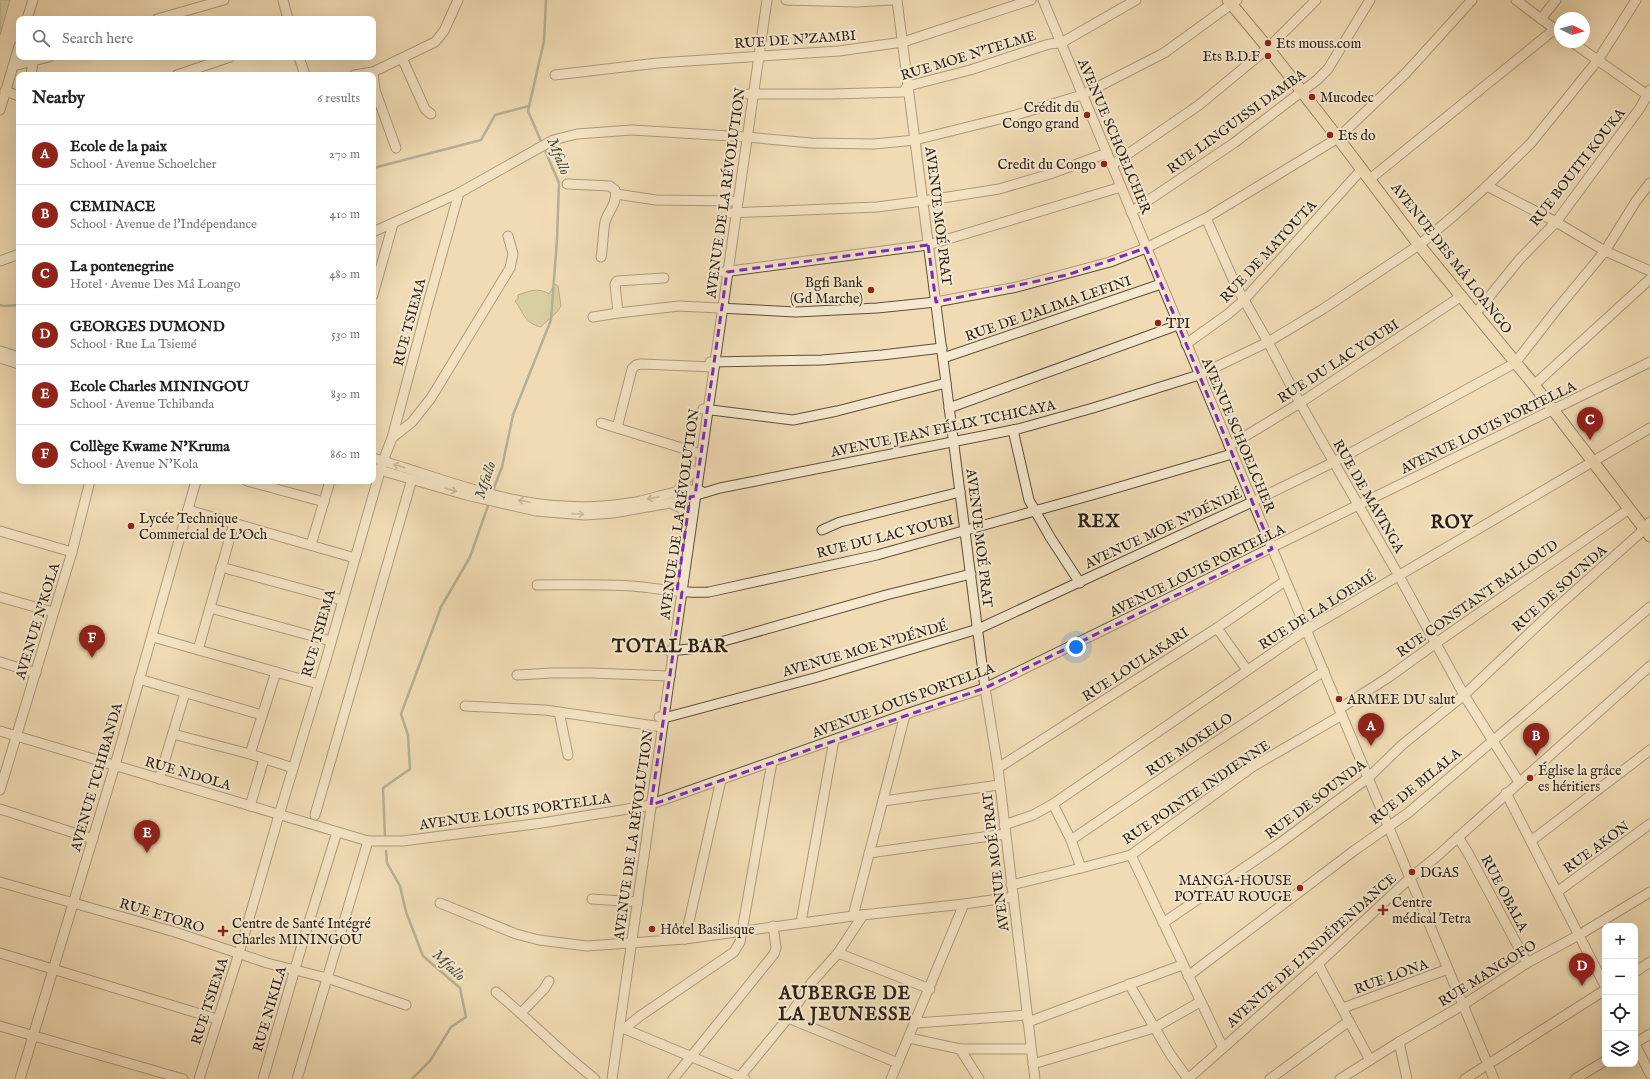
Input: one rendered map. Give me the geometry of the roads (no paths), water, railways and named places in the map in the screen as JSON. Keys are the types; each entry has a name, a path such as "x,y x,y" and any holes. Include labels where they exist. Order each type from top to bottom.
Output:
{"main road":[{"name":"AVENUE DES MÂ LOANGO","path":"1232,2 1362,168 1460,297 1476,313 1629,509 1648,529"}],"street":[{"path":"28,16 33,0"},
{"path":"168,16 224,0"},
{"path":"283,0 287,16"},
{"path":"373,72 435,42 444,31 458,0"},
{"name":"AVENUE DE LA RÉVOLUTION","path":"756,56 761,0"},
{"name":"AVENUE DE LA RÉVOLUTION","path":"679,591 695,493 699,453 750,94 767,0"},
{"path":"786,0 857,2 893,0"},
{"name":"AVENUE MOÉ PRAT","path":"897,0 978,629 998,768 1035,1079"},
{"name":"RUE DE N'ZAMBI","path":"555,75 658,63 839,51 902,42 1031,0"},
{"name":"AVENUE SCHOELCHER","path":"1043,0 1494,1079"},
{"name":"RUE MOE N'TELME","path":"750,94 902,92 908,86 970,70 1049,44 1061,43 1136,0"},
{"path":"1112,165 1199,105 1268,48 1316,0"},
{"name":"RUE LINGUISSI DAMBA","path":"1131,212 1234,142 1318,80 1328,69 1370,0"},
{"path":"593,317 679,306 796,312 877,308 936,302 1017,287 1067,275 1110,262 1146,248 1206,218 1338,138 1405,74 1472,0"},
{"path":"1516,0 1554,29"},
{"path":"1542,19 1556,0"},
{"name":"AVENUE JEAN FÉLIX TCHICAYA","path":"695,493 1013,430 1093,408 1199,375 1268,342 1419,245 1487,186 1531,143 1598,60 1636,0"},
{"path":"376,231 460,193 541,147 564,136 615,130 744,137 811,144 874,144 915,140 1016,115 1082,95 1164,53 1232,2"},
{"path":"1370,179 1554,33"},
{"path":"1581,48 1649,94"},
{"path":"0,110 16,56"},
{"path":"402,58 425,109 431,114"},
{"path":"13,66 39,60"},
{"path":"186,72 221,60"},
{"path":"300,60 304,72"},
{"path":"31,72 33,62"},
{"path":"5,91 16,95"},
{"name":"RUE BOUITI KOUKA","path":"1476,313 1519,260 1556,222 1649,94"},
{"path":"376,95 396,148"},
{"name":"AVENUE DE LA RÉVOLUTION","path":"733,214 732,201 744,137"},
{"path":"733,214 877,206 923,201 999,189 1050,174 1107,153"},
{"name":"RUE DE MATOUTA","path":"1186,344 1228,314 1243,301 1362,168"},
{"name":"AVENUE MOE N'DÉNDÉ","path":"465,706 559,712 661,722 978,629 1080,583 1334,462 1515,363 1605,251 1636,201 1650,183"},
{"path":"567,184 610,186 616,190 612,210 605,222 601,257"},
{"path":"1487,186 1556,222 1605,251 1650,271"},
{"path":"725,272 928,245 1121,187"},
{"name":"RUE TSIEMA","path":"376,478 379,466 392,438 460,193"},
{"path":"616,194 656,200 732,201"},
{"name":"RUE DE MAVINGA","path":"1206,218 1243,301 1268,342 1464,695 1519,782"},
{"path":"376,284 393,224"},
{"path":"392,438 412,422 431,398 510,268 513,254 508,236"},
{"path":"0,261 16,255"},
{"path":"618,313 615,284 617,281 664,278"},
{"path":"1534,386 1650,279"},
{"name":"RUE DE L'ALIMA LEFINI","path":"943,358 1161,284"},
{"name":"RUE DU LAC YOUBI","path":"537,585 596,584 696,593 709,592 820,566 877,555 1036,511 1230,450 1460,297"},
{"path":"949,408 1178,325"},
{"path":"617,428 632,369 636,365 712,365 822,360 942,348"},
{"path":"1,354 16,350"},
{"path":"1,354 16,356"},
{"path":"1,354 16,362"},
{"name":"AVENUE LOUIS PORTELLA","path":"368,841 403,841 542,823 649,805 986,688 1272,549 1650,362"},
{"path":"705,410 786,421 837,411 946,383"},
{"path":"601,423 699,453"},
{"name":"RUE DE LA LOEMÉ","path":"869,854 1005,830 1033,815 1053,804 1306,630 1650,428"},
{"path":"1013,430 1029,500 1050,537 1080,583"},
{"name":"AVENUE DE LA RÉVOLUTION","path":"612,1079 671,651 688,515 695,493 693,471 699,453"},
{"path":"379,466 412,479 501,504 542,512 585,515 613,513 670,503 695,493"},
{"path":"379,466 484,492 549,505 599,506 636,502 676,493 695,493"},
{"path":"676,493 693,471"},
{"path":"315,816 412,479"},
{"name":"AVENUE N'KOLA","path":"0,790 72,552 89,484"},
{"name":"AVENUE TCHIBANDA","path":"20,1079 153,637 195,484"},
{"path":"258,484 324,502"},
{"path":"311,545 329,484"},
{"name":"RUE TSIEMA","path":"199,1079 239,953 331,641 374,484"},
{"path":"822,530 848,520 960,492"},
{"path":"670,503 682,508 688,515"},
{"name":"RUE CONSTANT BALLOUD","path":"1341,712 1436,643 1629,509"},
{"path":"188,510 355,558"},
{"path":"198,650 234,523"},
{"name":"RUE DE SOUNDA","path":"1163,923 1276,846 1368,778 1402,745 1464,695 1648,529"},
{"path":"0,531 72,552"},
{"path":"221,567 342,600"},
{"path":"671,651 701,648 886,595 971,574"},
{"name":"RUE LOULAKARI","path":"998,768 1217,628 1285,581"},
{"path":"0,597 54,612"},
{"name":"RUE DE BILALA","path":"1188,976 1355,850 1427,798 1459,769 1493,742 1650,607"},
{"path":"210,608 331,641"},
{"path":"1217,628 1247,670"},
{"path":"153,637 318,684"},
{"path":"0,662 36,673"},
{"name":"AVENUE DE L'INDÉPENDANCE","path":"1188,1079 1318,964 1410,878 1650,666"},
{"name":"RUE MOKELO","path":"1071,840 1196,755 1324,671"},
{"path":"250,754 276,672"},
{"path":"517,675 591,673 667,676"},
{"path":"139,680 262,715"},
{"path":"159,779 185,693"},
{"path":"559,712 568,756"},
{"name":"RUE POINTE INDIENNE","path":"1011,885 1131,854 1252,767 1341,712"},
{"path":"853,916 905,715"},
{"name":"RUE NDOLA","path":"0,731 368,841"},
{"path":"173,734 250,754 293,768"},
{"path":"801,922 834,740"},
{"path":"1531,840 1650,750"},
{"path":"250,806 264,759"},
{"path":"620,1027 640,1016 734,952 740,942 772,762"},
{"path":"685,939 721,780"},
{"path":"883,801 1000,785"},
{"path":"1506,793 1602,980"},
{"path":"1053,804 1071,840 1081,868"},
{"path":"0,809 92,839"},
{"name":"RUE AKON","path":"1557,892 1650,824"},
{"name":"RUE NIKILA","path":"263,1079 294,971 337,832"},
{"name":"RUE OBALA","path":"1458,837 1527,963"},
{"path":"297,1079 368,841"},
{"path":"1131,854 1182,965 1223,1048"},
{"name":"RUE ETORO","path":"0,882 74,903 294,971 327,978 406,1005"},
{"name":"RUE MANGOFO","path":"1340,1079 1399,1042 1463,1005 1527,963 1579,935 1650,892"},
{"path":"440,903 469,913 516,934 539,940 587,946 685,939 801,922 964,904 1013,897"},
{"path":"592,899 636,902"},
{"path":"891,1079 916,1023 964,904"},
{"path":"620,1027 741,1078 788,1018 812,982 838,953 863,915"},
{"path":"673,1079 774,954 776,948 773,926"},
{"path":"838,953 930,989"},
{"path":"0,954 217,1019"},
{"path":"1638,970 1650,962"},
{"path":"1318,964 1370,1060"},
{"path":"916,1023 1028,1019 1182,965"},
{"name":"RUE LONA","path":"1343,1008 1448,969"},
{"path":"521,1013 541,992 549,981"},
{"path":"1129,984 1154,1028 1188,1079"},
{"path":"496,992 568,1057 595,1079"},
{"path":"1465,1079 1602,992"},
{"path":"1034,1064 1154,1028 1200,1002"},
{"path":"788,1018 898,1064"},
{"path":"1270,1079 1348,1021"},
{"path":"0,1026 183,1079"},
{"name":"AVENUE DE LA RÉVOLUTION","path":"607,1079 620,1027"},
{"path":"1638,1042 1650,1034"},
{"path":"909,1038 960,1049 1031,1049"},
{"path":"1399,1042 1407,1079"},
{"path":"960,1049 979,1079"},
{"path":"1638,1050 1650,1074"},
{"path":"1575,1079 1602,1063"}],"waterway":[{"name":"Mfallo","path":"492,493 502,467 513,415 551,320 557,239 559,183 528,111 544,41 546,0"},
{"path":"376,167 481,140 495,115 529,106"},
{"path":"0,305 16,305"},
{"name":"Mfallo","path":"385,838 383,788 410,769 408,735 401,714 441,607 470,557 489,503"},
{"name":"Mfallo","path":"386,851 387,863 400,886 406,912 423,956 460,988 466,1017 451,1027 430,1061 412,1079"}],"place":[{"name":"Ets mouss.com","path":"1268,43"},
{"name":"Ets B.D.F","path":"1268,56"},
{"name":"Mucodec","path":"1312,97"},
{"name":"Crédit du Congo grand","path":"1087,115"},
{"name":"Ets do","path":"1330,135"},
{"name":"Credit du Congo","path":"1104,164"},
{"name":"Bgfi Bank (Gd Marche)","path":"871,290"},
{"name":"TPI","path":"1158,323"},
{"name":"La pontenegrine","path":"1590,440"},
{"name":"Lycée Technique Commercial de L'Och","path":"131,526"},
{"name":"Collège Kwame N'Kruma","path":"92,658"},
{"name":"ARMEE DU salut","path":"1339,699"},
{"name":"Ecole de la paix","path":"1371,746"},
{"name":"CEMINACE","path":"1536,756"},
{"name":"Église la grâce es héritiers","path":"1530,778"},
{"name":"Ecole Charles MININGOU","path":"147,853"},
{"name":"DGAS","path":"1412,872"},
{"name":"MANGA-HOUSE POTEAU ROUGE","path":"1300,888"},
{"name":"Centre médical Tetra","path":"1383,910"},
{"name":"Hôtel Basilisque","path":"652,929"},
{"name":"Centre de Santé Intégré Charles MININGOU","path":"223,931"},
{"name":"GEORGES DUMOND","path":"1582,986"}],"district":[{"name":"REX","path":"1099,521"},
{"name":"ROY","path":"1452,522"},
{"name":"TOTAL BAR","path":"670,646"},
{"name":"AUBERGE DE LA JEUNESSE","path":"845,1003"}]}
